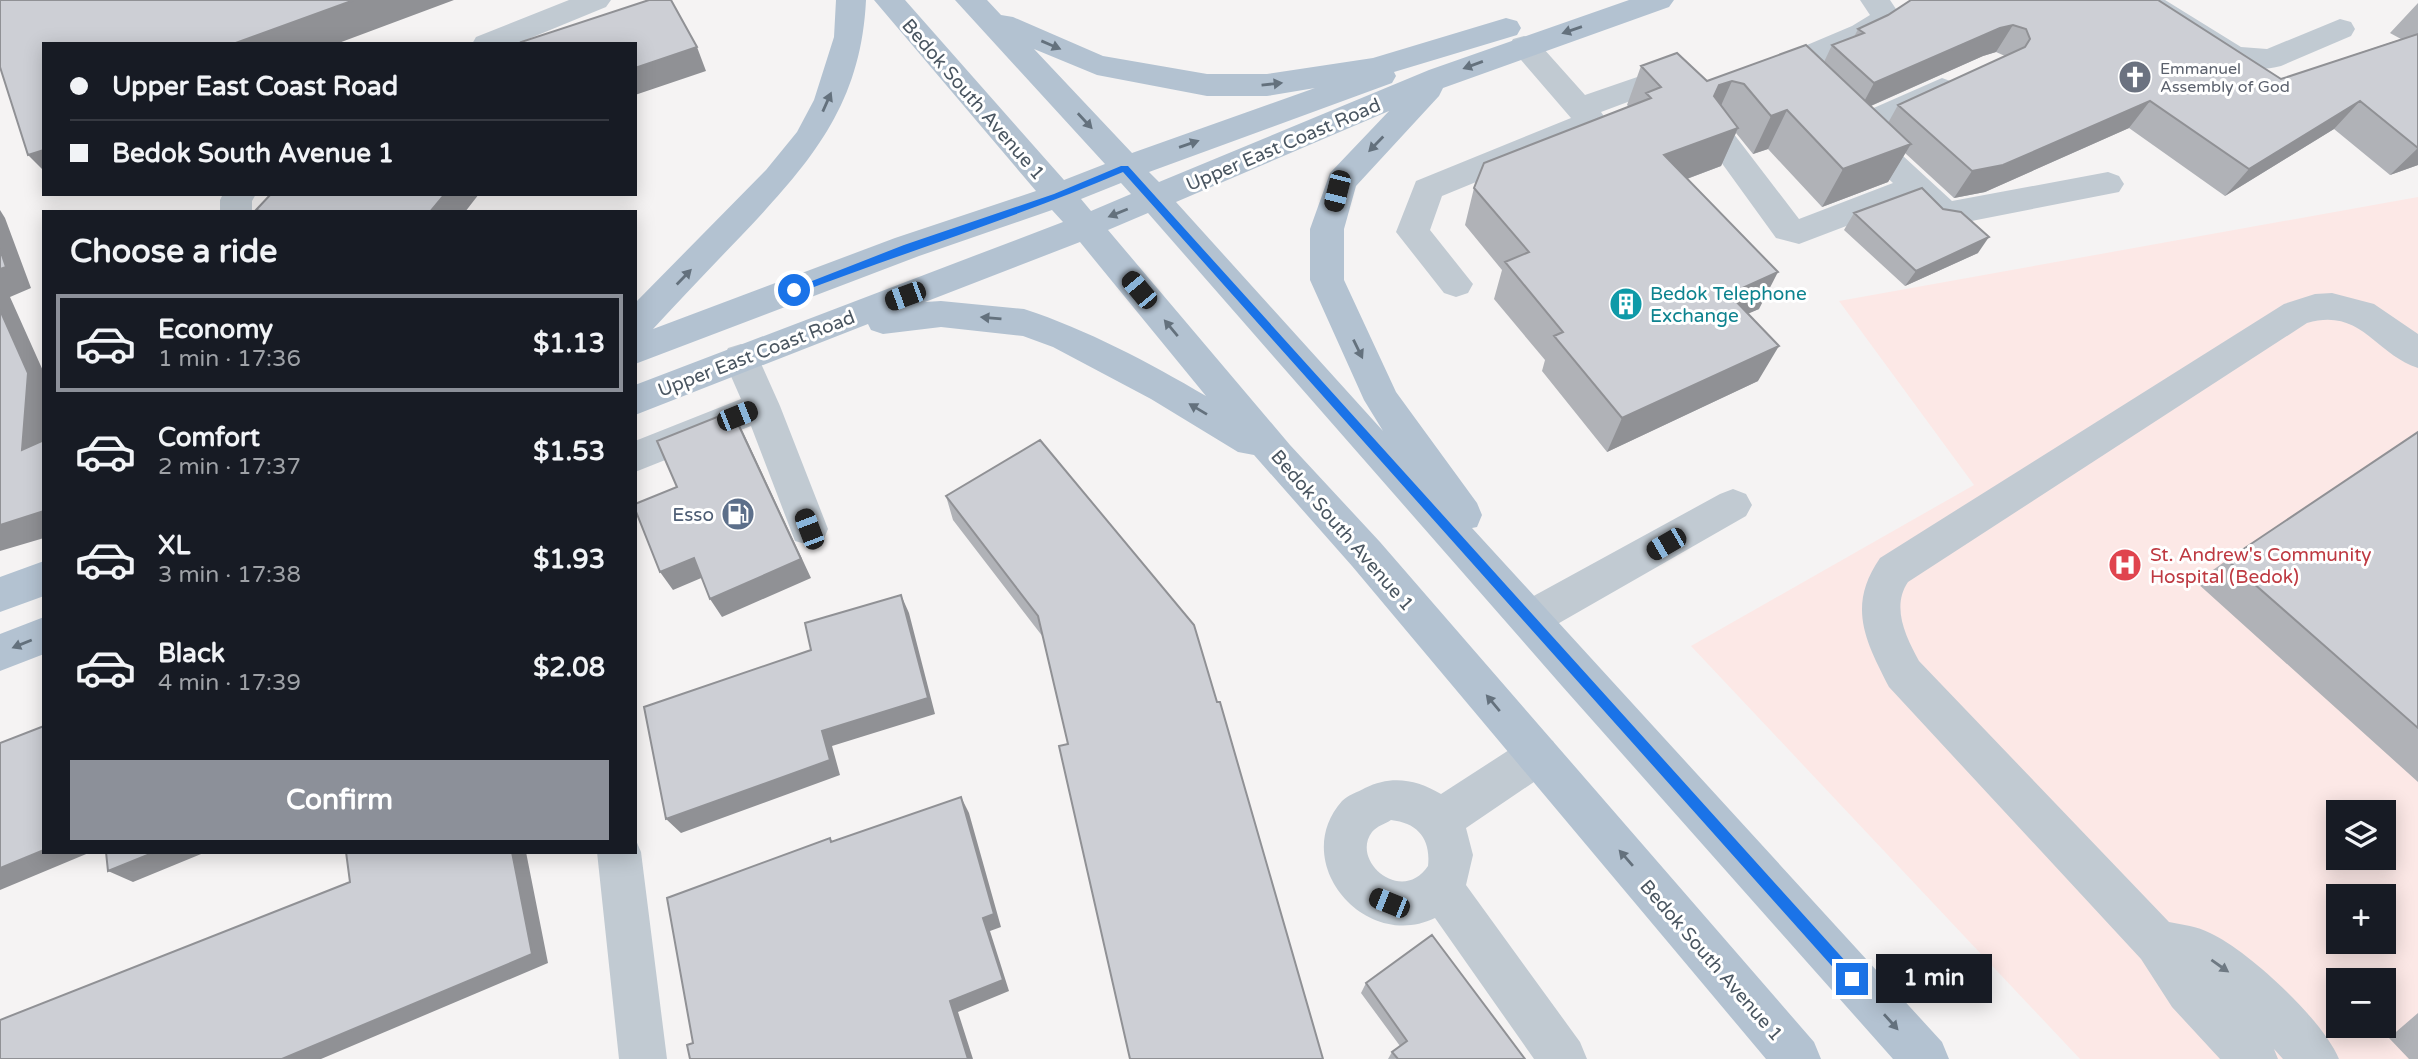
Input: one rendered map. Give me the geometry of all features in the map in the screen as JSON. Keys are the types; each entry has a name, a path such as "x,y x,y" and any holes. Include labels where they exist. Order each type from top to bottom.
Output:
{"main road":[{"path":"637,323 769,187 809,138 829,100 849,37 852,0"},
{"name":"Bedok South Avenue 1","path":"889,0 1277,456 1366,554 1797,1059"},
{"name":"Upper East Coast Road","path":"637,399 1153,199 1440,77 1598,0"},
{"name":"Upper East Coast Road","path":"637,349 907,247 1057,196 1125,168 1524,35 1659,0"},
{"path":"979,9 1097,65 1219,85 1268,85 1374,68 1524,35"},
{"path":"979,9 1925,1059"},
{"path":"1440,77 1341,181 1327,229 1327,280 1382,400 1560,654"},
{"path":"818,328 941,314 1024,323 1065,337 1152,382 1277,456"},
{"path":"0,595 42,579"},
{"path":"0,653 42,636"}],"street":[{"path":"492,42 596,0"},
{"path":"1875,0 1887,18 1863,33 1787,65 1946,214 2108,184"},
{"path":"2144,0 2235,57 2270,59 2340,29"},
{"path":"1456,284 1413,232 1427,189 1592,122 1524,35"},
{"path":"1839,114 1970,77"},
{"path":"1580,108 1646,83"},
{"path":"1717,133 1788,229 1799,232 1916,187"},
{"path":"2254,1059 2203,1010 2175,975 2157,943 1904,674 1888,645 1881,616 1881,595 1886,579 1894,570 2296,313 2318,305 2339,304 2374,320 2418,354"},
{"path":"741,358 809,529"},
{"path":"637,456 762,406"},
{"path":"1533,617 1733,505"},
{"path":"1438,820 1538,755"},
{"path":"1388,799 1424,807 1438,820 1448,836 1451,854 1449,872 1440,887 1425,898 1408,904 1389,903 1371,896 1356,883 1347,866 1344,848 1347,830 1356,816 1370,805 1388,799"},
{"path":"619,854 636,1056"},
{"path":"1440,887 1563,1059"},
{"path":"2157,943 2197,950 2247,985 2315,1059"}],"shaded area":[{"name":"St. Andrew's Community Hospital (Bedok)","path":"2418,197 2418,1059 2080,1059 1691,646 1974,485 1839,301"}],"building":[{"path":"0,0 354,0 238,42 42,42 42,151 28,155 0,67"},
{"path":"649,0 671,0 697,47 637,67 637,42 521,42"},
{"path":"1911,0 2158,0 2281,79 2418,34 2418,148 2360,101 2249,169 2150,101 2003,165 1972,171 1898,105 2025,47 2030,39 2026,29 2013,25 2000,28 1874,83 1832,45 1864,33 1858,29 1888,15"},
{"path":"1806,45 1911,144 1843,169 1787,110 1771,116 1744,84 1732,81 1719,85 1714,96 1738,128 1664,155 1778,272 1729,294 1779,346 1622,418 1554,336 1563,332 1505,262 1529,252 1474,188 1484,163 1651,98 1646,93 1661,87 1641,66 1677,53 1707,81"},
{"path":"1922,188 1943,209 1961,212 1989,237 1916,271 1854,213"},
{"path":"269,196 443,196 432,210 256,210"},
{"path":"0,249 6,267 0,269"},
{"path":"0,310 28,373 22,450 42,441 42,512 0,525"},
{"path":"732,411 801,559 710,599 694,558 660,572 637,514 637,503 677,487 657,441"},
{"path":"2418,432 2418,728 2227,560"},
{"path":"1040,440 1194,625 1217,702 1220,702 1323,1059 1130,1059 1059,746 1068,744 1038,616 946,496"},
{"path":"901,595 928,698 822,731 830,760 666,819 644,707 811,650 805,623"},
{"path":"42,727 42,851 0,868 0,743"},
{"path":"961,797 994,914 983,918 1003,980 950,1001 968,1059 690,1059 687,1045 693,1043 667,898 830,838 831,842"},
{"path":"106,854 150,854 108,871"},
{"path":"346,854 512,854 532,954 282,1059 0,1059 0,1020 350,882"},
{"path":"1432,935 1525,1059 1398,1059 1392,1052 1407,1041 1366,983"}],"place":[{"name":"Emmanuel Assembly of God","path":"2135,77"},
{"name":"Bedok Telephone Exchange","path":"1626,304"},
{"name":"Esso","path":"738,514"},
{"name":"St. Andrew's Community Hospital (Bedok)","path":"2125,565"}],"route":[{"path":"794,290 907,247 1057,196 1125,168 1852,979"}]}
